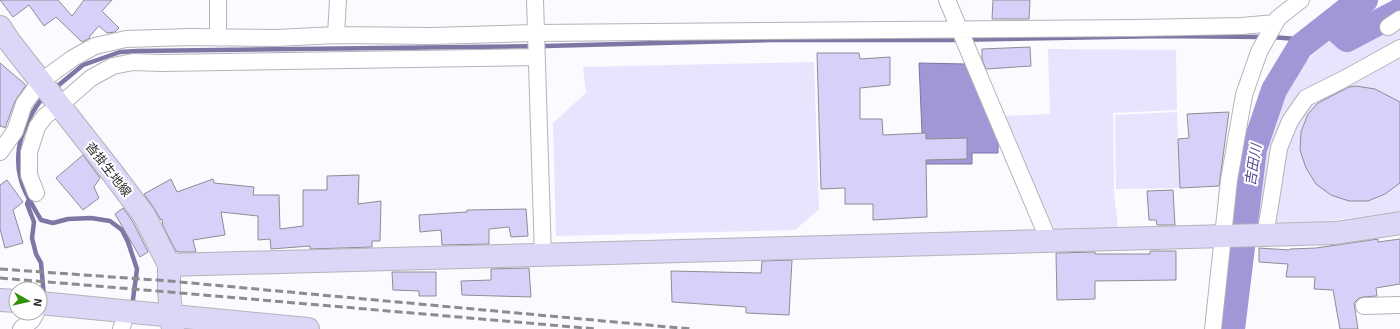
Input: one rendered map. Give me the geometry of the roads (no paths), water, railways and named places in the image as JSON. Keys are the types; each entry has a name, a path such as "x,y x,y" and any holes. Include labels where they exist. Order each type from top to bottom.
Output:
{"street":[{"path":"218,0 218,38"},
{"path":"336,35 338,0"},
{"path":"535,0 542,256"},
{"path":"947,0 1049,241"},
{"path":"1213,329 1228,236 1229,180 1244,95 1259,52 1278,18 1301,0"},
{"path":"36,193 29,175 29,152 37,127 45,116 50,94 73,58 95,46 126,39 276,38 336,35 432,36 536,33 1242,26 1275,23"},
{"name":"沓掛生地線","path":"0,27 9,41 144,214 168,265 172,323"},
{"path":"1265,235 1279,148 1290,121 1306,98 1400,48"},
{"path":"0,152 15,131 24,104 91,78 112,66 133,62 161,63 536,57"},
{"path":"168,265 542,256 1336,233 1400,223"},
{"path":"48,305 125,320 308,329"},
{"path":"1364,306 1400,305"},
{"path":"21,329 31,321"}],"waterway":[{"name":"吉田川","path":"1232,329 1254,149 1274,90 1300,47 1347,10 1365,0"},
{"name":"吉田川","path":"1330,24 1347,39 1400,11"},
{"path":"54,89 83,65 120,52 138,51 546,46 773,40 949,40 1162,36 1263,37"},
{"path":"1271,37 1309,40"},
{"path":"45,96 32,113 20,142 19,166 23,187 41,220 53,223 68,219 91,218 110,221 122,230 128,242 137,269 132,307"},
{"path":"29,199 27,204 34,222 32,238 36,254 41,263 43,281"}],"railway":[{"path":"0,269 169,281 691,329"},
{"path":"0,278 597,329"}]}
